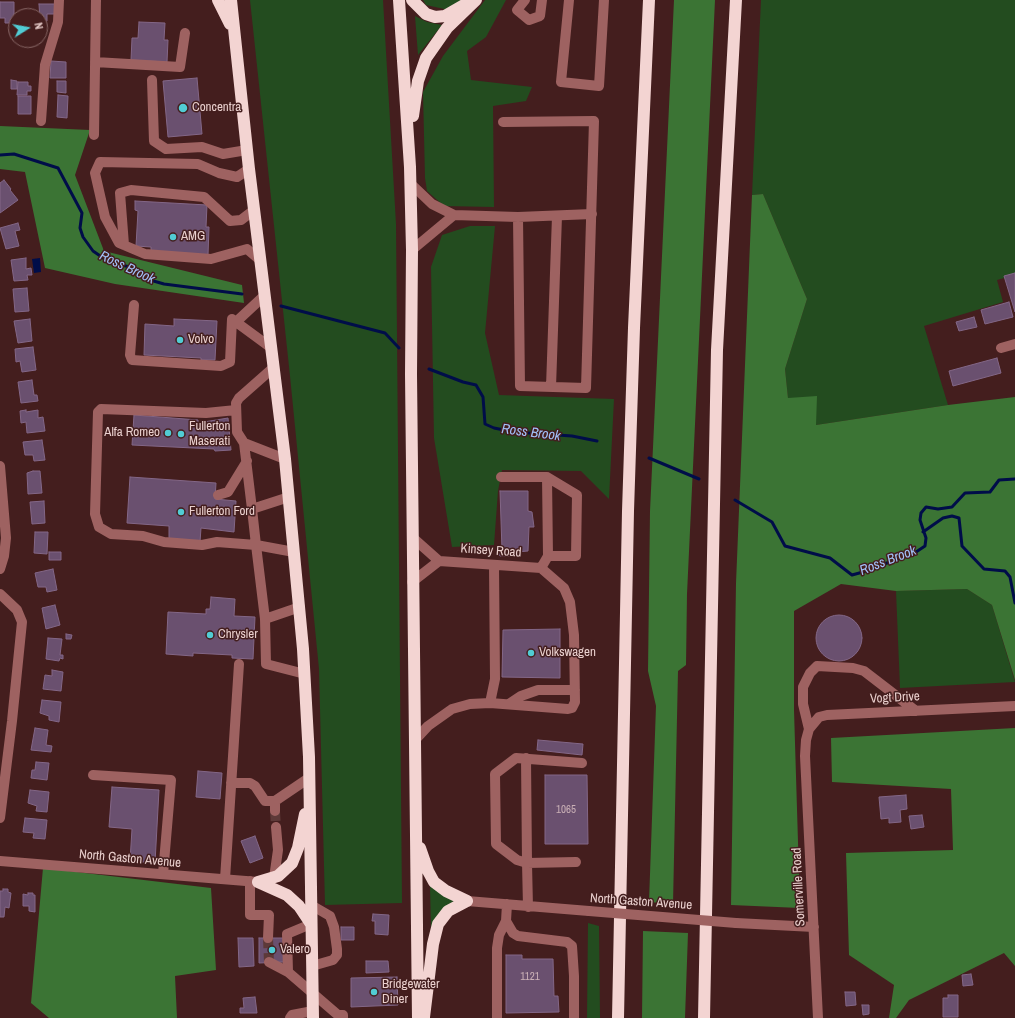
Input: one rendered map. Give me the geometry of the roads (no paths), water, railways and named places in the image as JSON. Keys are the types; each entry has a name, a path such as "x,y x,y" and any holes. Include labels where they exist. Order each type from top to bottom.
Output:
{"highway":[{"path":"218,0 234,33"},
{"path":"231,0 249,169 285,459 300,607 309,778 313,1015"},
{"path":"399,0 410,167 412,250 412,582 418,1018"},
{"path":"412,0 426,14 435,17 445,16 454,12 469,0"},
{"path":"410,167 415,99 422,68 426,58 439,38 476,0"},
{"path":"618,1018 629,487 635,299 649,0"},
{"path":"704,1018 717,350 736,0"},
{"path":"254,882 274,878 288,868 295,857 309,794"},
{"path":"416,830 424,862 431,877 446,891 466,901"},
{"path":"254,882 287,895 299,906 312,924"},
{"path":"423,1018 433,944 438,924 448,911 466,901"}],"street":[{"path":"41,121 45,65 58,22 59,0"},
{"path":"94,135 96,0"},
{"path":"525,0 517,10 529,20 540,16 542,0"},
{"path":"569,0 561,82 599,86 604,0"},
{"path":"95,62 180,67 185,33"},
{"path":"152,80 154,141 166,149 202,147 223,154 247,150"},
{"path":"503,122 594,121 586,388 520,386 518,217"},
{"path":"249,169 237,177 219,173 198,164 100,162 95,173 105,217 119,243 145,254 211,259 247,249 261,260"},
{"path":"410,183 432,204 454,216 518,217 592,214"},
{"path":"124,245 120,193 131,190 204,197 230,221 241,220 254,210"},
{"path":"412,250 454,216"},
{"path":"550,387 557,216"},
{"path":"236,322 265,295"},
{"path":"134,304 130,355 132,360 221,366 230,362 232,319 270,347"},
{"path":"1001,348 1015,344"},
{"path":"273,368 239,398 236,403 238,432 244,443 247,461 265,619 266,664 304,674"},
{"path":"236,410 206,413 101,409 98,412 96,520 99,527 111,534 143,536 164,542 202,545 217,542 256,545 294,552"},
{"path":"244,443 285,459"},
{"path":"218,495 228,492 247,461"},
{"path":"0,466 6,538 4,556 0,568"},
{"path":"501,477 547,477 577,495 576,556 548,556"},
{"path":"414,741 428,726 452,709 470,704 490,703 570,709 574,705 574,635 570,602 564,588 542,568 548,556 547,477"},
{"path":"252,510 289,497"},
{"path":"412,537 438,561 412,582"},
{"name":"Kinsey Road","path":"438,561 542,568"},
{"path":"490,703 495,679 494,565"},
{"path":"0,594 18,610 22,622 4,742 0,818"},
{"path":"265,619 300,607"},
{"path":"226,879 239,664"},
{"path":"809,729 803,704 803,687 810,673 817,666 864,670 916,711"},
{"path":"509,704 534,691 575,690"},
{"name":"Vogt Drive","path":"809,729 819,717 827,714 1015,706"},
{"name":"Somerville Road","path":"809,729 806,740 805,756 818,1018"},
{"path":"576,862 527,863 517,860 496,844 495,774 516,758 582,763"},
{"path":"526,758 528,907"},
{"path":"93,775 171,780 163,874"},
{"path":"231,783 250,783 255,786 264,801 275,806 309,778"},
{"path":"274,878 278,850 276,827"},
{"path":"278,850 295,857"},
{"name":"North Gaston Avenue","path":"0,861 254,882"},
{"path":"254,882 250,915 268,915 268,936 287,934 312,924"},
{"name":"North Gaston Avenue","path":"466,901 736,923 814,927"},
{"path":"497,1018 497,948 499,935 506,921 507,904"},
{"path":"311,905 330,916 334,927 337,949 336,956 333,960 312,966"},
{"path":"506,921 513,932 518,936 567,942 572,946 574,1018"},
{"path":"287,934 288,972"},
{"path":"269,962 288,972 338,1015 343,1016"},
{"path":"290,1018 292,1016 313,1015"}],"waterway":[{"name":"Ross Brook","path":"0,155 14,154 58,168 82,213 80,228 83,237 93,251 109,262 134,268 150,280 164,284 242,294"},
{"name":"Ross Brook","path":"281,306 385,333 399,348"},
{"name":"Ross Brook","path":"429,369 463,382 476,385 483,397 485,424 494,428 514,432 572,436 597,441"},
{"name":"Ross Brook","path":"649,458 699,479"},
{"name":"Ross Brook","path":"735,500 772,522 785,546 830,558 852,575 916,552 925,546 926,538 920,520 921,513 926,507 938,509 952,507 965,493 990,492 999,480 1015,479"},
{"path":"923,532 943,518 952,516 959,518 962,546 984,569 1005,571 1010,577 1015,603"}],"tunnel":[{"path":"275,811 276,827"},
{"path":"268,938 269,962"}],"place":[{"name":"Concentra","path":"183,108"},
{"name":"AMG","path":"173,237"},
{"name":"Volvo","path":"180,340"},
{"name":"Alfa Romeo","path":"168,433"},
{"name":"Fullerton Maserati","path":"181,434"},
{"name":"Fullerton Ford","path":"181,512"},
{"name":"Chrysler","path":"210,635"},
{"name":"Volkswagen","path":"531,653"},
{"name":"Valero","path":"272,950"},
{"name":"Bridgewater Diner","path":"374,992"}]}
